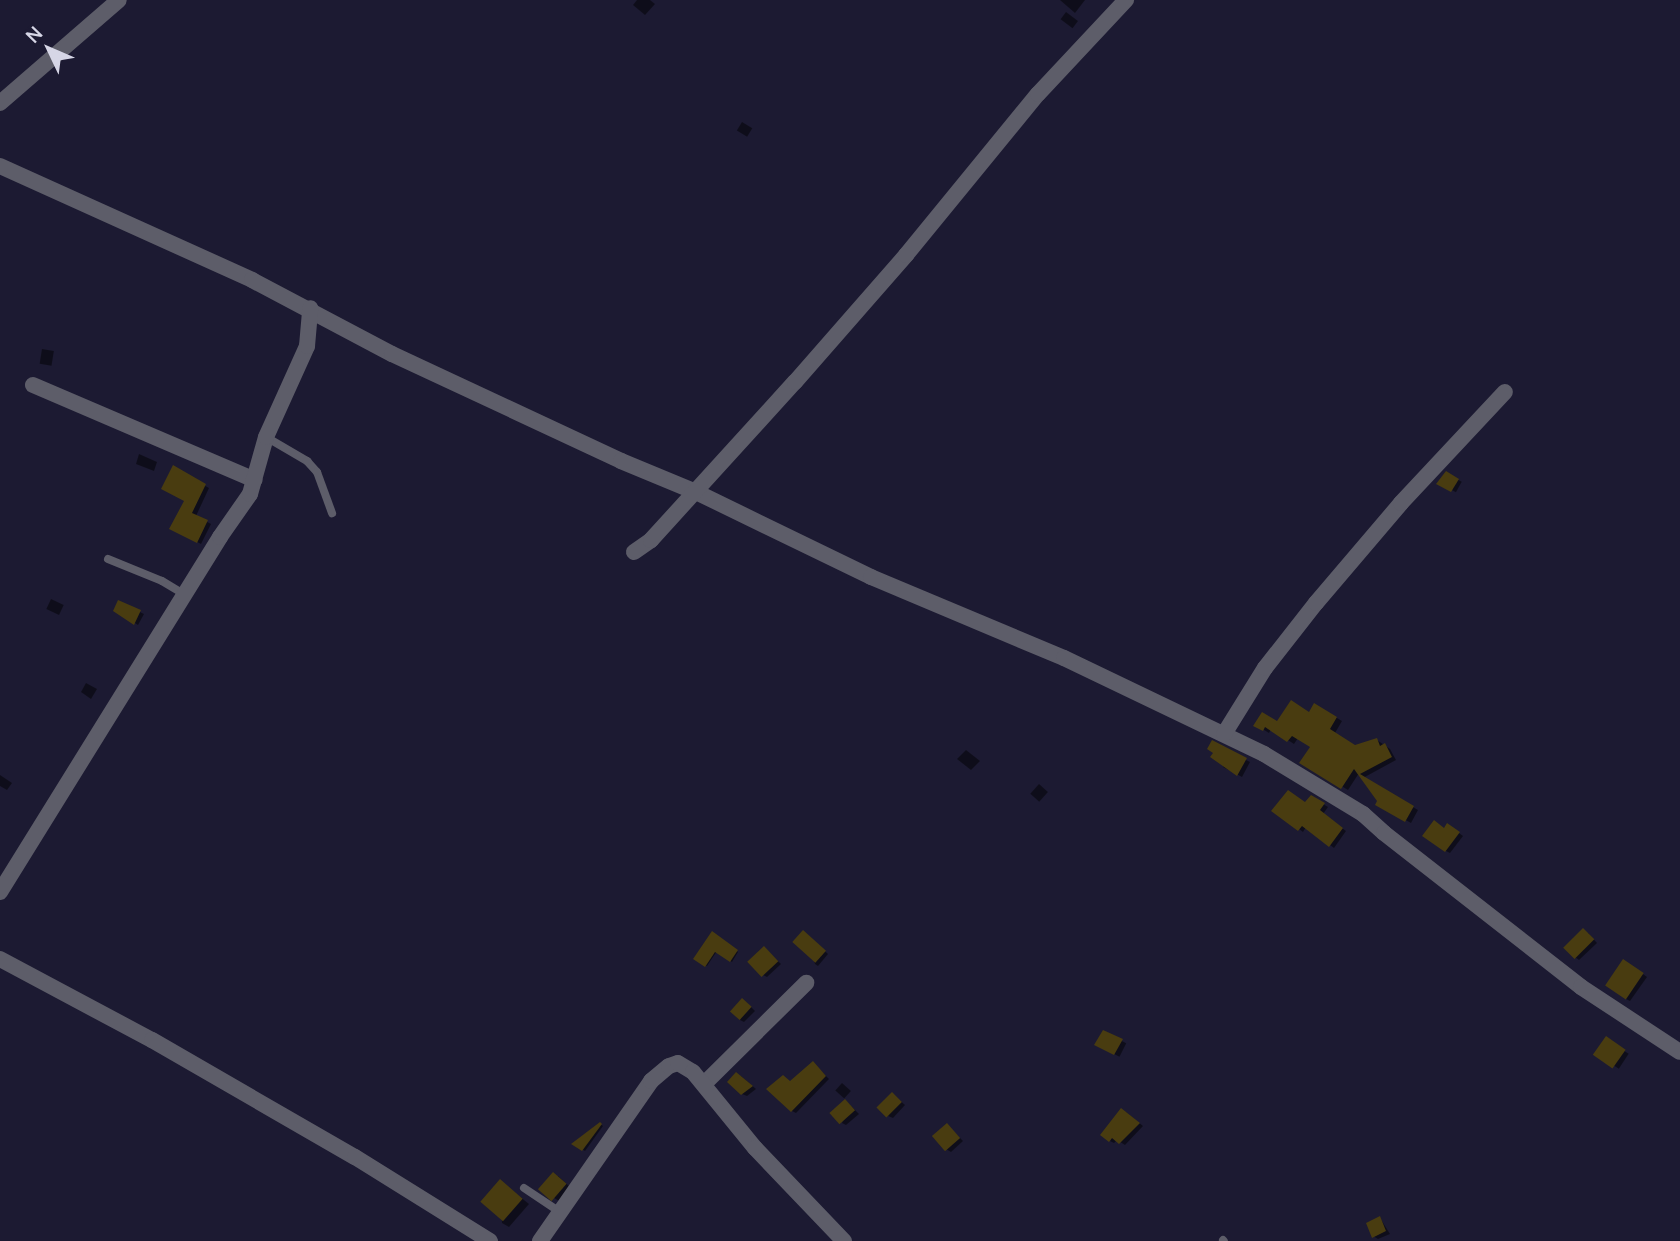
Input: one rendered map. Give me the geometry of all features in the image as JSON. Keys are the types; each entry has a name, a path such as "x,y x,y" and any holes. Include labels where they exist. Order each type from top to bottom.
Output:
{"street":[{"path":"0,103 119,0"},
{"path":"634,552 650,540 696,492 878,288 1038,94 1126,0"},
{"path":"0,166 310,308 341,327 458,386 621,461 696,492 872,577 1064,658 1264,754 1363,814 1384,834 1581,987 1680,1052"},
{"path":"0,892 220,537 250,494 266,437 307,346 310,308"},
{"path":"33,385 255,480"},
{"path":"1224,734 1265,668 1316,603 1401,503 1505,392"},
{"path":"0,959 152,1040 355,1157 489,1241"},
{"path":"704,1084 806,983"},
{"path":"540,1241 659,1072 678,1063 693,1072 755,1148 844,1241"}],"lane":[{"path":"266,437 307,461 317,472 332,513"},
{"path":"108,559 162,581 186,595"},
{"path":"524,1188 560,1212"}],"building":[{"path":"173,465 206,484 192,513 208,520 197,543 169,529 184,501 161,489"},
{"path":"1446,471 1459,479 1451,492 1436,484"},
{"path":"118,600 141,610 134,625 113,611"},
{"path":"1291,700 1309,712 1314,703 1337,717 1330,729 1355,745 1377,738 1380,746 1385,743 1392,757 1360,774 1414,806 1405,822 1375,805 1377,801 1354,769 1341,789 1299,763 1310,747 1292,736 1287,742 1265,727 1263,731 1253,726 1262,712 1277,721"},
{"path":"1212,740 1247,758 1237,776 1210,757 1213,753 1207,749"},
{"path":"1288,790 1305,802 1311,795 1325,803 1320,810 1343,828 1329,847 1302,826 1298,831 1271,811"},
{"path":"1434,820 1444,828 1447,823 1460,832 1445,852 1422,836"},
{"path":"1583,928 1594,939 1575,959 1563,948"},
{"path":"803,930 826,951 815,963 792,942"},
{"path":"712,931 738,950 730,962 715,952 705,967 693,959"},
{"path":"764,946 778,961 762,977 747,962"},
{"path":"1623,959 1644,973 1626,1000 1605,986"},
{"path":"742,998 752,1007 740,1020 730,1011"},
{"path":"1103,1030 1123,1039 1114,1055 1094,1045"},
{"path":"1606,1036 1626,1050 1612,1069 1593,1055"},
{"path":"813,1061 826,1076 791,1112 766,1089 783,1075 790,1081"},
{"path":"736,1072 753,1086 741,1095 727,1082"},
{"path":"892,1092 902,1102 886,1117 876,1108"},
{"path":"845,1099 855,1110 839,1124 829,1113"},
{"path":"1121,1108 1140,1123 1119,1144 1112,1138 1109,1142 1100,1135"},
{"path":"600,1122 602,1124 582,1151 571,1144"},
{"path":"947,1123 960,1138 945,1151 932,1136"},
{"path":"553,1172 567,1184 551,1201 538,1189"},
{"path":"500,1179 523,1199 503,1221 480,1202"},
{"path":"1380,1216 1386,1231 1372,1238 1366,1223"}]}
